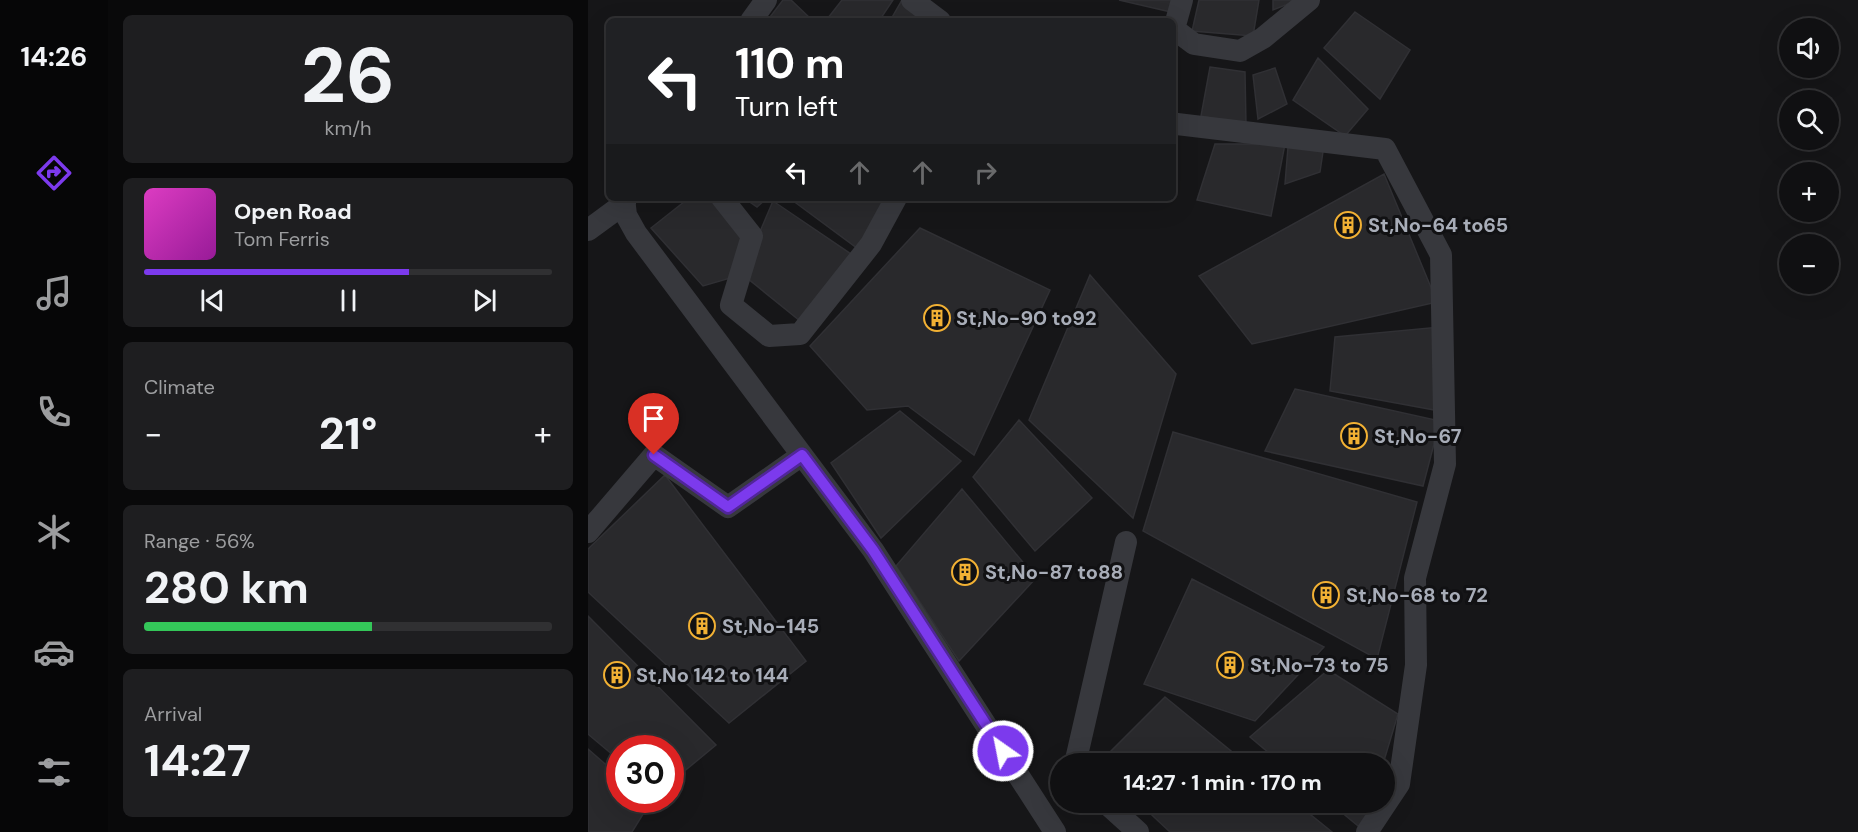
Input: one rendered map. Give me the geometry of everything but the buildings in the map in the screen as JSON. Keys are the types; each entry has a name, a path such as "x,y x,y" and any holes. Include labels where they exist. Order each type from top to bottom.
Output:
{"street":[{"path":"753,18 766,0"},
{"path":"912,0 936,18"},
{"path":"1176,22 1182,0"},
{"path":"1176,30 1194,44 1240,51 1263,38 1310,0"},
{"path":"1177,124 1385,149 1441,255 1445,464 1415,578 1416,665 1399,784 1367,832"},
{"path":"588,230 624,201"},
{"path":"625,201 626,215 636,233 873,550 1055,832"},
{"path":"724,201 752,236 731,305 769,336 800,334 871,244 894,201"},
{"path":"588,532 654,455 728,507 802,455"},
{"path":"1078,753 1126,542"},
{"path":"1117,813 1138,832"}],"place":[{"name":"St,No-64 to65","path":"1348,225"},
{"name":"St,No-90 to92","path":"937,318"},
{"name":"St,No-67","path":"1354,436"},
{"name":"St,No-87 to88","path":"965,572"},
{"name":"St,No-68 to 72","path":"1326,595"},
{"name":"St,No-145","path":"702,626"},
{"name":"St,No-73 to 75","path":"1230,665"},
{"name":"St,No 142 to 144","path":"617,675"}],"route":[{"path":"654,455 728,507 802,455 873,550 1003,751"}]}
